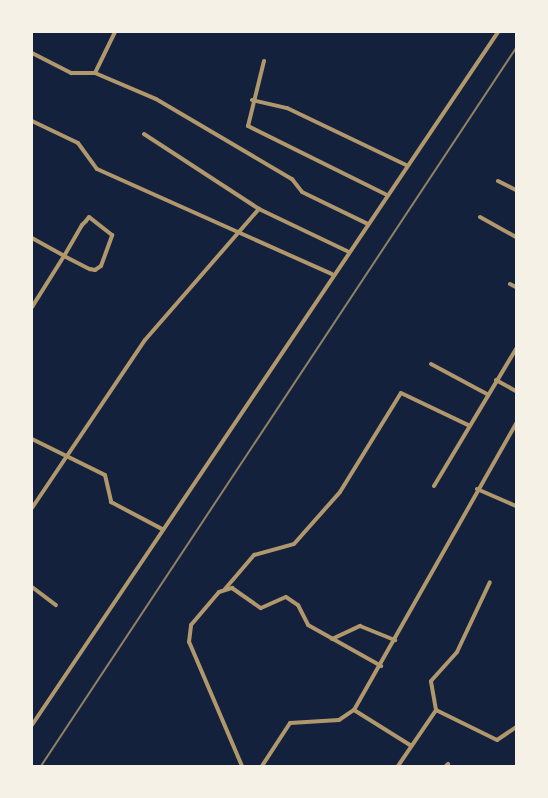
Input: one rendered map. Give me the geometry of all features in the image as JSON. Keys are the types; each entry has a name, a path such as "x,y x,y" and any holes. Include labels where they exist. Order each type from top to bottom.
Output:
{"street":[{"path":"95,73 115,32"},
{"path":"32,725 347,251 368,224 385,194 498,32"},
{"path":"32,53 78,75 95,73 156,99 296,182 302,192 368,224"},
{"path":"264,62 252,100 248,126 385,194"},
{"path":"252,100 287,108 406,165"},
{"path":"32,121 78,143 97,169 237,234 332,274"},
{"path":"144,134 259,209 347,251"},
{"path":"498,180 516,190"},
{"path":"32,508 145,340 259,209"},
{"path":"32,238 64,256 99,268 112,235 89,217 64,256 32,308"},
{"path":"480,217 516,237"},
{"path":"510,284 516,287"},
{"path":"434,486 468,425 516,349"},
{"path":"431,364 488,394"},
{"path":"496,380 516,391"},
{"path":"242,766 189,642 191,625 254,555 294,544 340,492 401,393 468,425"},
{"path":"262,766 290,723 339,720 354,710 381,666 477,489 516,424"},
{"path":"32,439 105,475 111,502 162,529"},
{"path":"477,489 516,507"},
{"path":"398,766 410,745 436,710 430,681 457,652 490,582"},
{"path":"32,587 56,604"},
{"path":"225,589 237,590 261,608 286,597 298,604 304,622 381,666"},
{"path":"332,639 360,626 395,640"},
{"path":"354,710 410,745"},
{"path":"436,710 497,740 516,727"}],"railway":[{"path":"41,766 516,48"}]}
